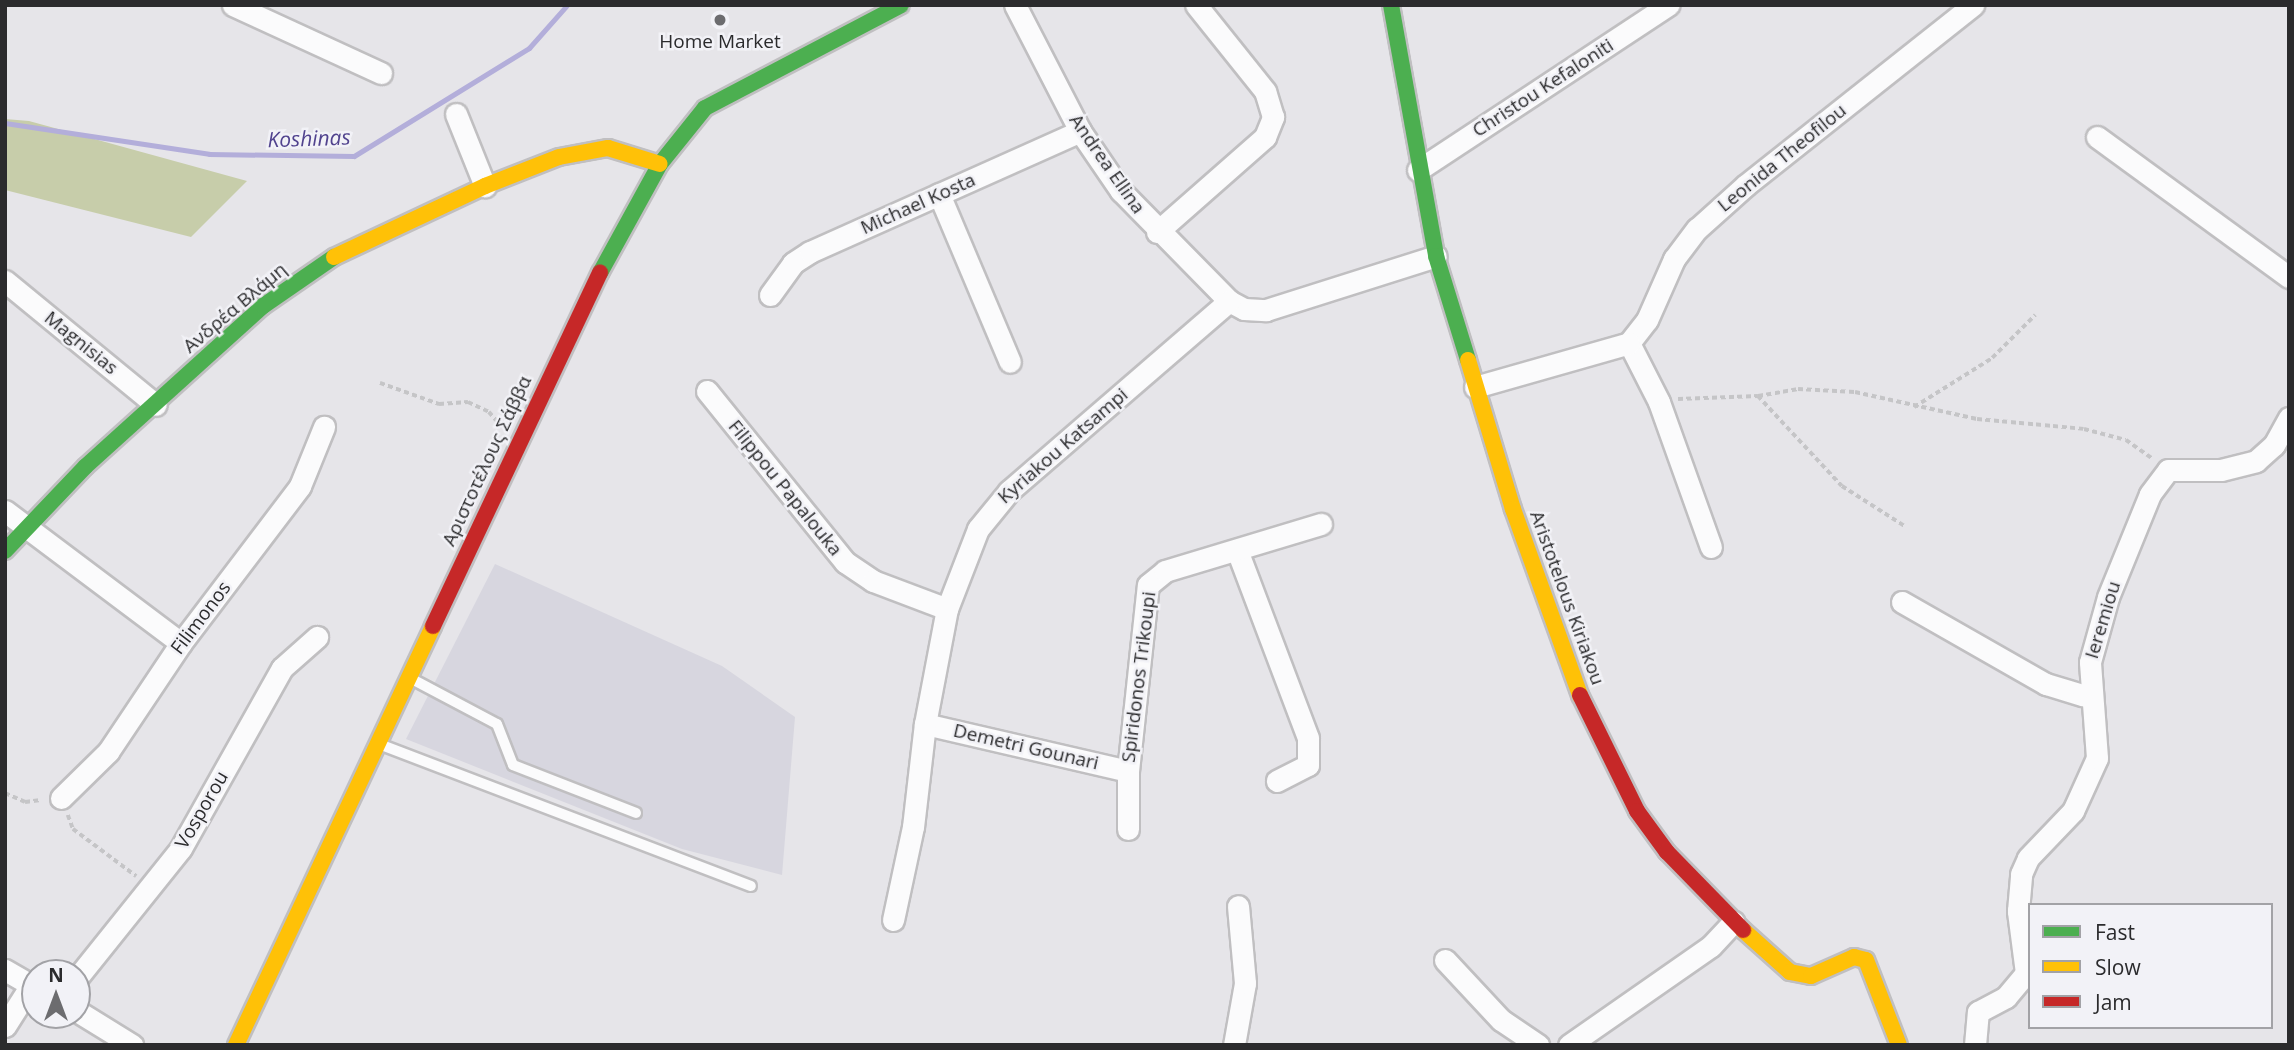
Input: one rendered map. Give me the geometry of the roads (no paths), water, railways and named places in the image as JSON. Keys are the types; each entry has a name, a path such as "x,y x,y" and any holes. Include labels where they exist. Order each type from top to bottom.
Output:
{"street":[{"path":"233,5 381,73"},
{"name":"Αριστοτέλους Σάββα","path":"236,1045 590,291 660,164 705,108 901,5"},
{"name":"Andrea Ellina","path":"1015,5 1080,131 1121,191 1157,232 1229,301"},
{"path":"1157,232 1265,137 1273,117 1265,91 1196,5"},
{"name":"Aristotelous Kiriakou","path":"1391,5 1418,170 1436,256 1475,387 1563,657 1585,710 1637,811 1667,852 1773,960 1800,976 1811,976 1854,957 1866,960 1899,1045"},
{"name":"Christou Kefaloniti","path":"1418,170 1668,5"},
{"name":"Leonida Theofilou","path":"1629,342 1647,320 1674,259 1698,229 1746,185 1973,5"},
{"path":"456,114 485,186"},
{"name":"Michael Kosta","path":"770,295 793,263 1080,131"},
{"path":"2097,138 2289,277"},
{"name":"Ανδρέα Βλάμη","path":"5,551 23,528 263,306 333,258 485,186 586,150 628,152 660,164"},
{"path":"939,194 1010,362"},
{"path":"1229,301 1244,309 1266,310 1436,256"},
{"name":"Magnisias","path":"5,281 156,405"},
{"name":"Kyriakou Katsampi","path":"893,920 913,827 925,724 947,609 978,529 993,507 1229,301"},
{"path":"1475,387 1629,342 1659,402 1711,547"},
{"name":"Filippou Papalouka","path":"707,391 845,562 873,581 947,609"},
{"name":"Ieremiou","path":"1975,1045 1978,1012 2006,997 2026,973 2018,912 2021,874 2028,858 2073,811 2097,758 2090,662 2108,597 2150,494 2168,470 2239,468 2274,445 2289,418"},
{"name":"Filimonos","path":"61,797 108,752 181,643 300,486 324,427"},
{"path":"5,511 23,528 181,643"},
{"name":"Spiridonos Trikoupi","path":"1128,829 1128,771 1148,585 1155,575 1321,524"},
{"path":"1237,550 1309,744 1308,765 1277,781"},
{"path":"1902,602 2046,684 2083,695 2091,693"},
{"name":"Vosporou","path":"91,961 152,888 210,800 282,668 317,637"},
{"name":"Demetri Gounari","path":"925,724 1128,771"},
{"path":"1234,1045 1245,983 1238,905"},
{"path":"1569,1045 1711,946 1733,922"},
{"path":"1445,960 1501,1020 1538,1045"},
{"path":"5,970 21,979"},
{"path":"5,1026 21,1003"},
{"path":"91,1020 132,1045"}],"lane":[{"path":"410,678 497,724 513,765 636,813"},
{"path":"379,744 751,886"}],"waterway":[{"name":"Koshinas","path":"5,123 209,154 354,156 529,48 567,5"}],"place":[{"name":"Home Market","path":"720,20"}]}
